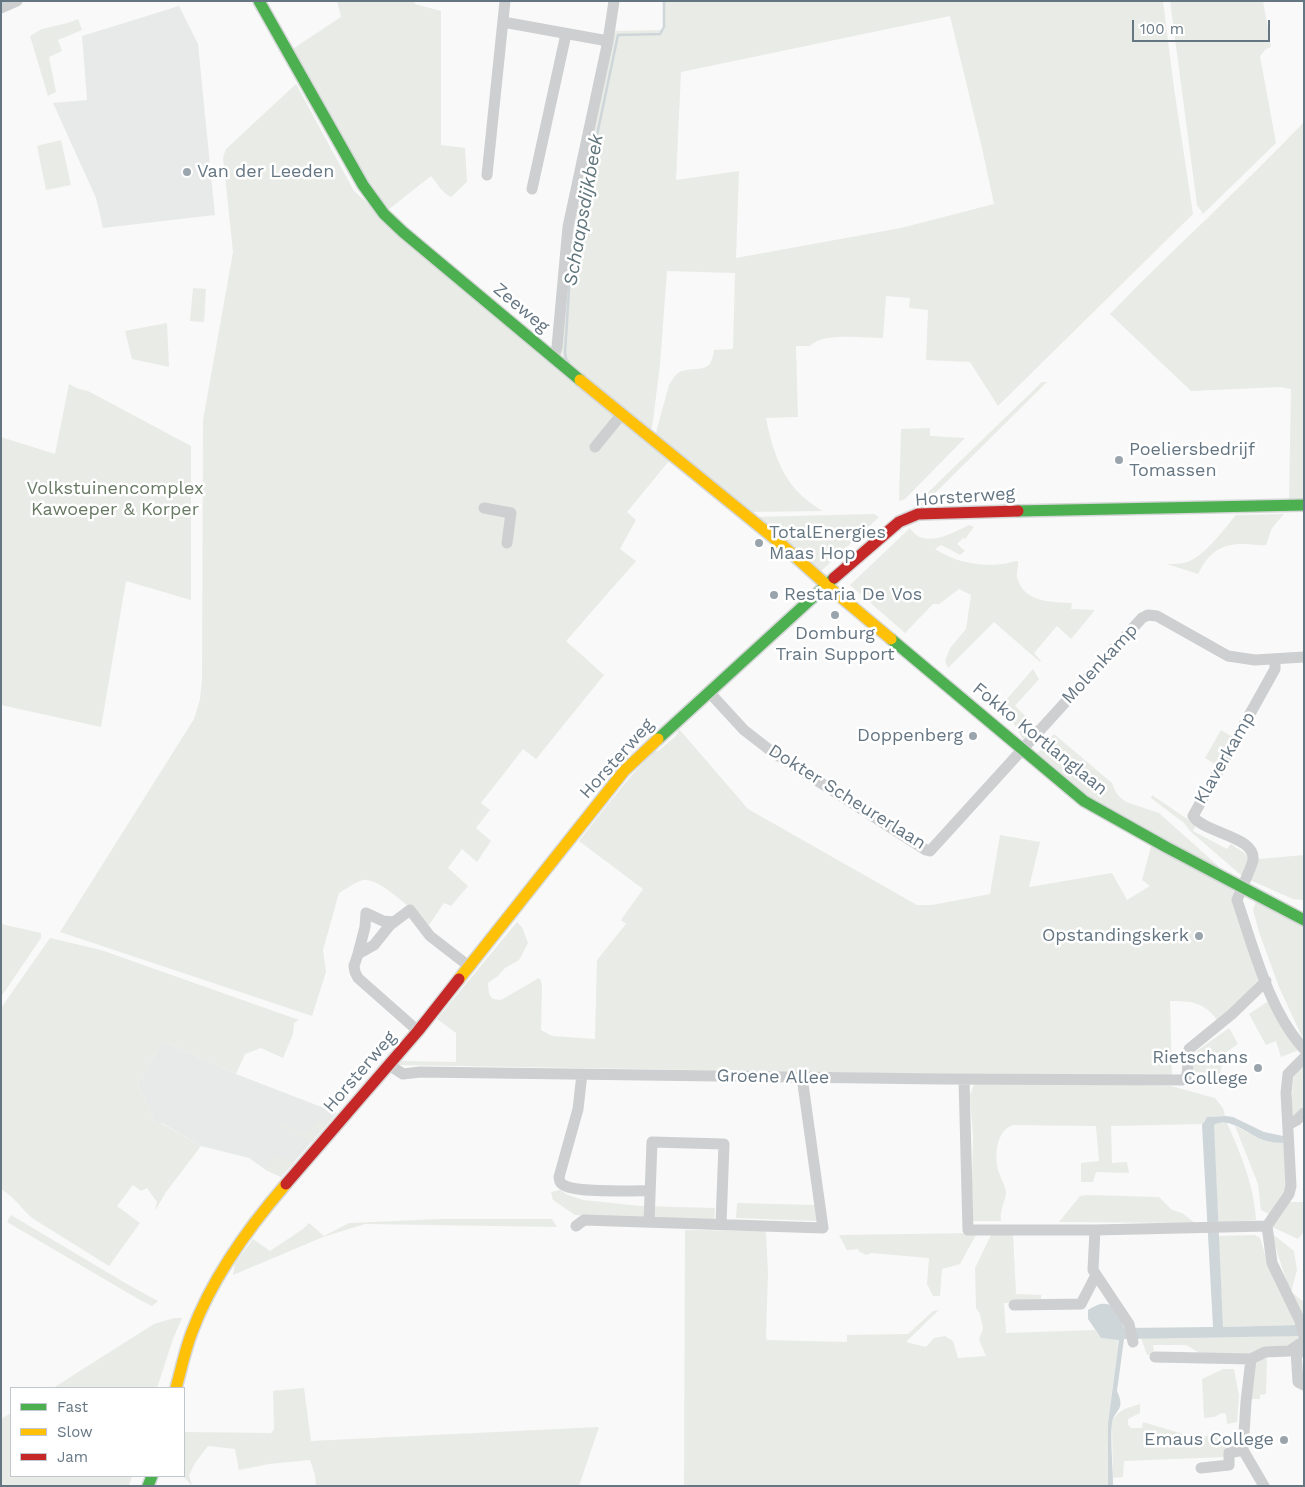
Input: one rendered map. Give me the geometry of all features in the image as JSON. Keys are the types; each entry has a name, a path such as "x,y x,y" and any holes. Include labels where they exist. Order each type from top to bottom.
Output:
{"main road":[{"name":"Zeeweg","path":"259,1 363,185 384,214 621,415 780,543 827,584"},
{"name":"Horsterweg","path":"176,1387 191,1334 217,1278 250,1230 276,1196 418,1031 624,771 664,732 827,584 899,522 918,514 1304,505"},
{"name":"Fokko Kortlanglaan","path":"827,584 1084,801 1120,823 1304,920"}],"street":[{"path":"1,8 17,1"},
{"path":"487,175 505,1"},
{"path":"554,358 557,347 568,227 608,41 614,1"},
{"path":"503,22 608,41"},
{"path":"532,189 566,34"},
{"path":"595,446 621,415"},
{"path":"484,508 511,513 507,543"},
{"name":"Molenkamp","path":"1022,750 1078,686 1142,618 1148,615 1157,616 1228,656 1255,660 1304,657"},
{"name":"Klaverkamp","path":"1242,886 1252,863 1252,851 1240,842 1195,820 1193,814 1275,669 1275,659"},
{"name":"Dokter Scheurerlaan","path":"709,692 744,730 771,751 930,851 1022,750"},
{"path":"1242,886 1237,900 1266,981 1279,1012 1294,1038 1304,1049"},
{"path":"358,954 374,945 394,922 410,910 430,936 470,967"},
{"path":"394,922 383,921 366,913 365,927 354,966 355,972 358,978 418,1031"},
{"name":"Groene Allee","path":"389,1065 403,1074 420,1072 1182,1080 1187,1076 1188,1049 1232,1014 1266,981"},
{"path":"1304,1058 1288,1074 1286,1093 1291,1186 1289,1194 1267,1226 1272,1263 1300,1321 1304,1336"},
{"path":"582,1074 580,1101 559,1177 560,1181 562,1184 577,1189 650,1191"},
{"path":"576,1226 584,1220 824,1228 802,1077"},
{"path":"964,1079 968,1230 1221,1229 1267,1226"},
{"path":"1288,1129 1304,1113"},
{"path":"650,1222 652,1142 724,1144 720,1224"},
{"path":"1094,1230 1093,1270 1128,1324 1133,1342"},
{"path":"1014,1305 1081,1304 1096,1275"},
{"path":"1155,1358 1251,1359 1265,1352 1289,1350 1304,1341"},
{"path":"1304,1352 1296,1351 1298,1382 1304,1385"},
{"path":"1251,1359 1244,1450 1264,1486"},
{"path":"1201,1468 1229,1466 1229,1453 1244,1450"}],"shaded area":[{"path":"179,6 198,44 215,215 103,228 96,198 53,103 87,100 82,36"},
{"path":"163,1041 236,1074 337,1113 281,1177 266,1170 249,1158 201,1146 162,1123 156,1124 138,1084"},
{"path":"1207,1117 1233,1117 1264,1132 1283,1136 1283,1143 1257,1138 1233,1124 1220,1123 1214,1125 1223,1327 1296,1325 1299,1336 1124,1339 1117,1391 1120,1406 1113,1418 1111,1430 1113,1486 1108,1486 1108,1423 1119,1340 1101,1338 1088,1319 1088,1310 1102,1304 1112,1306 1119,1314 1124,1328 1213,1327 1202,1125"}],"green space":[{"path":"337,1 414,1 415,4 441,11 441,145 465,148 467,182 451,197 442,190 431,176 388,210 376,198 291,50 341,17"},
{"path":"664,1 1163,1 1193,214 998,406 970,362 926,360 928,310 909,308 910,298 886,296 883,338 834,337 816,342 810,346 796,346 798,417 766,418 777,459 787,478 800,494 822,511 747,512 655,436 669,385 676,375 682,371 707,366 710,363 714,350 733,349 735,273 667,271 660,365 652,428 646,429 567,365 560,350 566,261 615,31 663,30","holes":["950,16 994,204 901,228 736,258 739,171 676,180 681,72"]},
{"path":"1170,1 1263,1 1271,47 1266,49 1260,56 1276,143 1203,214 1197,205"},
{"path":"78,19 82,30 58,40 62,51 49,57 56,92 48,96 30,36 42,29"},
{"path":"296,84 354,191 502,322 669,461 627,512 636,520 620,549 636,561 566,641 604,675 536,759 523,749 481,803 490,810 476,828 491,841 477,862 462,849 448,868 468,886 451,906 444,903 429,925 398,897 370,880 360,881 339,893 323,950 326,972 312,1016 60,932 194,719 200,699 202,680 203,420 233,252 223,157 226,149"},
{"path":"1304,122 1304,498 1289,499 1291,389 1280,387 1191,391 1110,314"},
{"path":"61,140 71,185 46,190 37,146"},
{"path":"193,288 206,289 204,322 190,321"},
{"path":"167,323 169,367 132,359 125,331"},
{"path":"1042,382 1047,382 922,506 917,506 917,503"},
{"name":"Volkstuinencomplex Kawoeper & Korper","path":"69,384 88,391 191,446 191,600 126,581 101,727 1,705 1,437 55,454"},
{"path":"930,428 930,436 965,438 905,499 899,501 901,429"},
{"path":"874,514 879,517 820,572 754,517"},
{"path":"1284,514 1272,528 1266,545 1237,544 1223,547 1211,555 1198,574 1167,564 1180,564 1194,559 1214,542 1236,515"},
{"path":"969,525 974,527 965,539 963,538 957,544 965,551 960,555 941,545 935,549 959,560 976,564 993,565 1018,561 1017,578 1022,588 1033,597 1040,600 1072,603 1071,609 1095,610 1071,639 1057,626 1034,653 1040,662 994,622 948,668 945,661 950,648 966,629 971,595 959,589 939,604 933,604 905,633 850,585 910,528 916,535 930,539 947,535"},
{"path":"1033,669 1039,679 1015,706 1037,727 1025,743 1009,715 999,708"},
{"path":"679,729 748,809 917,905 932,905 990,894 1000,835 1040,842 1029,887 1112,873 1127,900 1150,886 1142,880 1152,843 1232,887 1261,977 1218,1021 1202,1006 1185,1001 1170,1001 1172,1078 398,1065 401,1061 456,1062 456,1033 437,1019 517,922 522,927 528,943 519,960 505,968 488,983 489,994 493,999 501,1000 539,978 542,987 541,1030 552,1036 595,1039 597,960 626,924 621,920 643,889 579,841 634,773 654,751 658,751 676,736"},
{"path":"1221,730 1234,738 1218,766 1205,758"},
{"path":"1054,734 1112,783 1116,792 1123,800 1159,813 1226,873 1084,794 1037,754"},
{"path":"1152,795 1196,825 1193,831 1227,849 1231,844 1250,857 1242,876 1190,831 1184,823 1151,798"},
{"path":"1304,855 1304,900 1293,899 1250,880 1258,859"},
{"path":"1256,901 1304,926 1304,1041 1279,987 1259,932 1253,910"},
{"path":"1,924 41,933 41,938 1,997"},
{"path":"50,938 101,950 299,1020 294,1023 293,1034 283,1058 261,1048 245,1054 236,1074 163,1041 138,1084 156,1124 161,1123 201,1146 166,1192 155,1211 157,1202 147,1188 141,1191 133,1185 117,1206 140,1223 109,1266 32,1218 14,1199 1,1189 1,1008"},
{"path":"1270,1000 1299,1050 1281,1057 1276,1041 1266,1045 1249,1014"},
{"path":"1229,1028 1238,1044 1225,1053 1220,1073 1191,1072 1197,1051"},
{"path":"1304,1064 1304,1109 1296,1118 1290,1116 1294,1073"},
{"path":"976,1080 1171,1086 1215,1098 1223,1108 1225,1116 1215,1116 1204,1120 1203,1124 1111,1126 1112,1163 1127,1162 1129,1173 1096,1172 1093,1182 1081,1182 1081,1163 1099,1161 1096,1126 1013,1125 1004,1131 997,1147 996,1159 1006,1191 1001,1221 971,1221 973,1137 970,1095"},
{"path":"330,1118 332,1119 312,1142 278,1126 280,1122 300,1133 306,1132 318,1119 325,1124"},
{"path":"1217,1123 1227,1123 1237,1147 1250,1182 1256,1220 1218,1223 1214,1136 1214,1125"},
{"path":"1235,1126 1262,1140 1283,1143 1287,1187 1269,1214 1261,1210 1258,1184"},
{"path":"276,1155 294,1163 281,1177 266,1170"},
{"path":"560,1190 583,1200 641,1206 715,1208 714,1223 575,1215 553,1200 551,1192"},
{"path":"1080,1196 1159,1197 1172,1210 1182,1213 1195,1223 1059,1222"},
{"path":"1289,1202 1303,1202 1304,1232 1298,1239 1270,1226"},
{"path":"737,1203 816,1205 817,1221 736,1218"},
{"path":"11,1215 158,1301 152,1306 140,1300 7,1222"},
{"path":"440,1219 552,1219 557,1227 365,1224 323,1237 233,1275 235,1263 253,1239 270,1251 309,1223 324,1236 349,1223"},
{"path":"685,1230 766,1231 768,1273 767,1340 847,1342 847,1335 908,1334 933,1311 939,1310 906,1342 926,1347 934,1338 945,1336 953,1341 958,1358 986,1356 979,1340 983,1328 980,1314 976,1308 975,1268 992,1233 1013,1234 1016,1294 1041,1295 1041,1302 1004,1303 1006,1333 1095,1330 1101,1338 1119,1339 1108,1423 1108,1486 684,1486"},
{"path":"977,1233 960,1264 942,1269 940,1296 933,1296 927,1284 929,1258 871,1253 866,1255 858,1251 859,1249 847,1250 839,1235"},
{"path":"1271,1233 1294,1251 1297,1270 1291,1292 1304,1302 1304,1319 1290,1292"},
{"path":"1255,1235 1260,1238 1268,1264 1296,1325 1223,1327 1218,1236"},
{"path":"182,1318 157,1387 55,1387 154,1324"},
{"path":"1299,1336 1297,1343 1287,1348 1254,1354 1203,1355 1186,1345 1153,1345 1154,1355 1147,1355 1141,1338"},
{"path":"1290,1354 1291,1356 1268,1357"},
{"path":"1267,1357 1266,1394 1260,1395 1260,1399 1251,1399 1254,1362 1260,1358"},
{"path":"1223,1369 1234,1369 1239,1396 1237,1422 1227,1424 1226,1414 1222,1413 1214,1417 1204,1418 1202,1379"},
{"path":"304,1388 311,1441 599,1427 579,1486 316,1486 310,1460 269,1464 239,1470 235,1449 208,1446 195,1463 189,1475 192,1486 184,1477 185,1432 271,1433 274,1429 273,1391"},
{"path":"1140,1404 1140,1413 1128,1419 1128,1425 1131,1428 1142,1428 1143,1422 1193,1437 1227,1435 1237,1441 1238,1448 1225,1457 1124,1461 1123,1477 1113,1478 1112,1423 1120,1412"},
{"path":"10,1414 10,1477 132,1477 129,1486 1,1486 1,1419"}],"waterway":[{"name":"Schaapsdijkbeek","path":"569,363 565,352 571,259 618,35 660,34 664,27 664,2"}],"traffic: fast":[{"path":"259,1 363,185 384,214 580,380"},
{"path":"1018,511 1304,505"},
{"path":"658,739 834,578"},
{"path":"891,639 1084,801 1304,920"},
{"path":"148,1486 152,1477"}],"traffic: slow":[{"path":"580,380 780,543 891,639"},
{"path":"459,979 624,771 658,739"},
{"path":"176,1387 185,1353 200,1312 210,1292 232,1254 286,1184"}],"traffic: jam":[{"path":"834,578 899,522 918,514 1018,511"},
{"path":"286,1184 418,1031 459,979"}],"place":[{"name":"Van der Leeden","path":"187,172"},
{"name":"Poeliersbedrijf Tomassen","path":"1119,460"},
{"name":"TotalEnergies Maas Hop","path":"759,543"},
{"name":"Restaria De Vos","path":"774,595"},
{"name":"Domburg Train Support","path":"835,615"},
{"name":"Doppenberg","path":"973,736"},
{"name":"Opstandingskerk","path":"1199,936"},
{"name":"Rietschans College","path":"1258,1068"},
{"name":"Emaus College","path":"1284,1440"}]}
